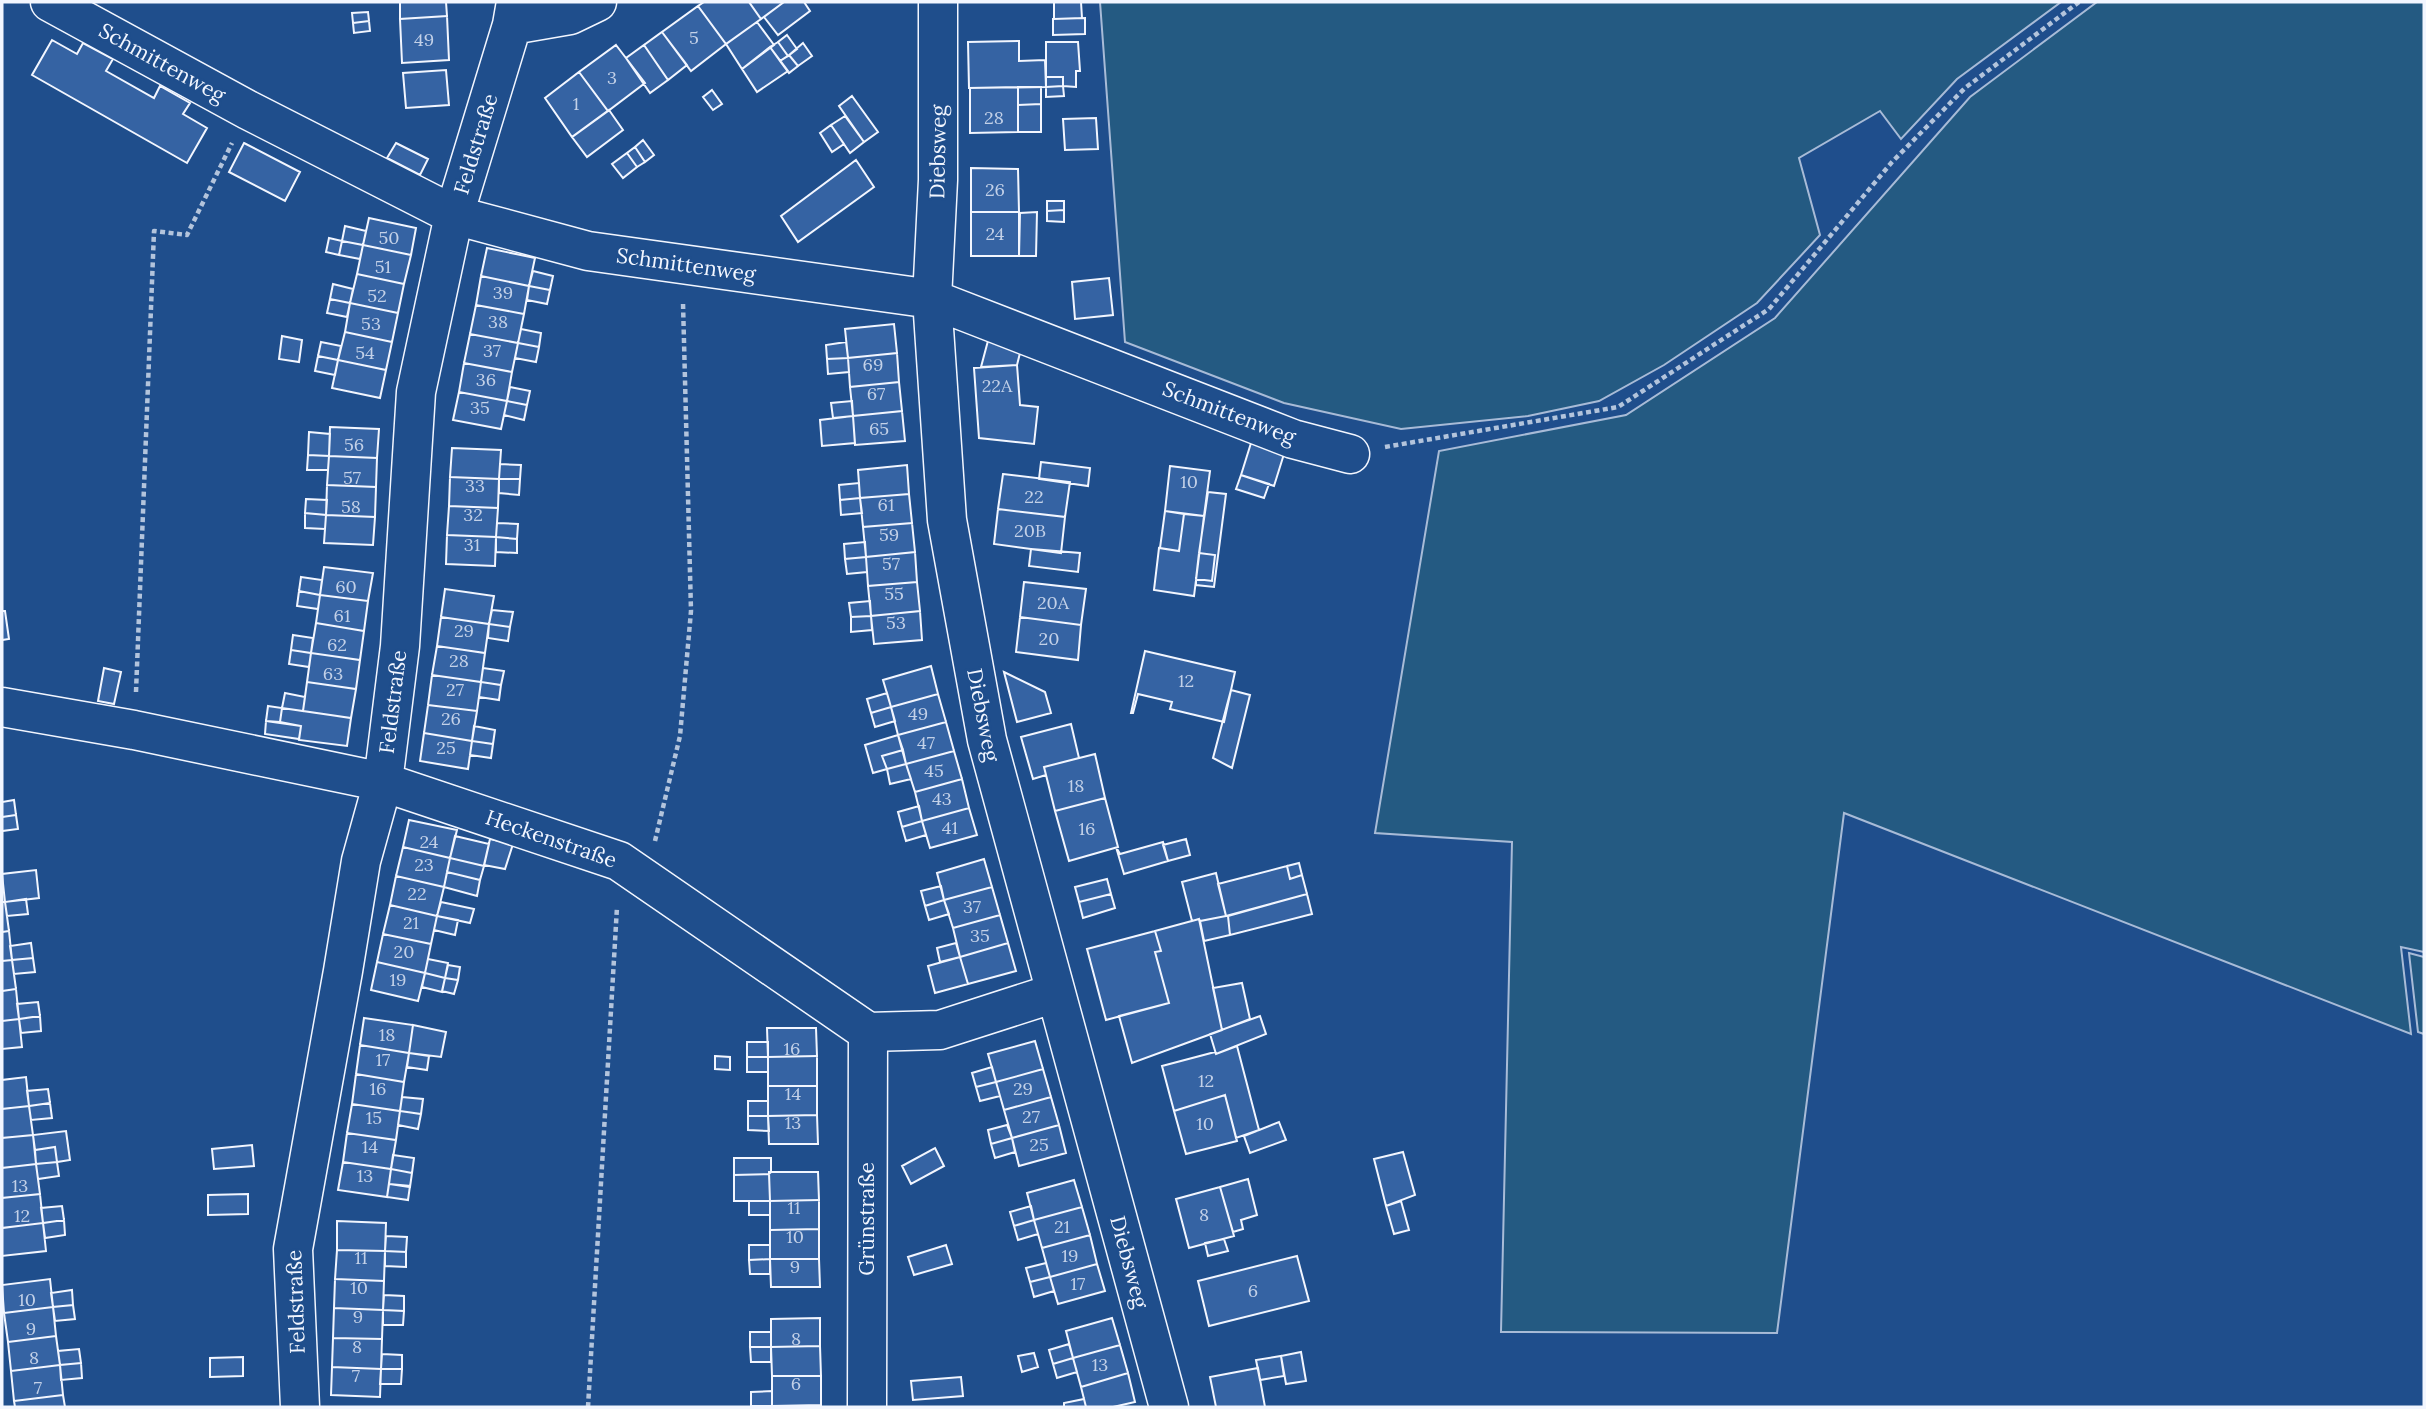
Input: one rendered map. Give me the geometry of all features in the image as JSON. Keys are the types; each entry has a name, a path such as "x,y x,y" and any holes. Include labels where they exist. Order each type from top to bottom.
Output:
{"street":[{"name":"Schmittenweg","path":"50,2 248,110 454,215 588,251 933,299 1293,439 1350,454"},
{"path":"514,13 570,15 597,2"},
{"name":"Diebsweg","path":"938,2 939,180 933,299 947,520 987,740 1168,1407"},
{"name":"Feldstraße","path":"300,1407 293,1249 361,861 383,782 400,646 416,392 454,215 514,13"},
{"name":"Heckenstraße","path":"2,707 134,730 383,782 633,869 868,1032"},
{"path":"868,1032 940,1030 1055,993"},
{"name":"Grünstraße","path":"867,1407 868,1032"}],"path":[{"path":"1350,454 1618,407 1769,309 1892,162 1965,88 2079,2"},
{"path":"134,730 153,231 187,234 248,110"},
{"path":"588,1407 633,869 680,736 691,611 682,264"}],"shaded area":[{"path":"1100,2 2061,2 1957,79 1901,139 1880,111 1799,158 1820,235 1757,303 1664,365 1599,401 1528,416 1401,429 1284,403 1125,342"},
{"path":"2097,2 2424,2 2424,952 2401,947 2411,1034 1844,813 1777,1333 1501,1332 1512,842 1375,833 1439,451 1626,415 1775,318 1970,97"},
{"path":"2409,953 2424,957 2424,1034 2418,1032"}],"building":[{"path":"400,2 446,2 447,16 400,19"},
{"path":"704,2 749,2 761,19 726,44 698,6"},
{"path":"749,2 784,2 761,19"},
{"path":"784,2 804,2 810,11 778,35 764,17"},
{"path":"1054,2 1081,2 1082,18 1054,19"},
{"path":"698,6 726,44 691,71 662,32"},
{"path":"368,12 369,21 353,23 352,13"},
{"path":"447,16 449,60 402,63 400,19"},
{"path":"1085,18 1085,34 1053,35 1053,19"},
{"path":"369,21 370,31 354,33 353,23"},
{"path":"757,22 774,45 742,69 726,44"},
{"path":"662,32 687,65 668,80 644,45"},
{"path":"787,35 797,49 788,56 778,42"},
{"path":"52,40 77,54 83,43 113,59 106,71 154,98 160,86 190,103 183,114 207,128 187,163 32,75"},
{"path":"1019,41 1019,61 1045,60 1046,87 969,88 968,42"},
{"path":"778,42 788,56 780,61 770,47"},
{"path":"1046,42 1078,42 1080,71 1076,71 1076,87 1063,86 1063,77 1046,77"},
{"path":"803,43 812,56 798,66 789,55"},
{"path":"616,45 645,83 608,111 579,72"},
{"path":"644,45 668,80 650,93 626,58"},
{"path":"770,47 788,71 757,92 742,69"},
{"path":"789,55 798,66 789,73 780,61"},
{"path":"446,70 449,105 406,108 403,73"},
{"path":"579,72 608,111 572,137 545,98"},
{"path":"1046,77 1063,77 1063,86 1046,87"},
{"path":"1063,86 1064,96 1046,97 1046,87"},
{"path":"1018,87 1041,87 1041,104 1018,105"},
{"path":"1018,87 1018,132 970,133 970,88"},
{"path":"712,90 722,104 713,110 703,97"},
{"path":"852,96 878,132 864,142 839,106"},
{"path":"1041,104 1041,132 1018,132 1018,105"},
{"path":"609,110 623,130 587,157 572,137"},
{"path":"845,116 864,142 850,153 831,125"},
{"path":"1096,118 1098,149 1065,150 1063,119"},
{"path":"831,125 844,144 832,152 820,133"},
{"path":"643,140 654,155 645,162 635,147"},
{"path":"244,143 300,172 285,201 229,172"},
{"path":"396,143 428,159 420,175 387,158"},
{"path":"635,147 645,162 637,167 627,153"},
{"path":"627,153 637,167 623,178 612,164"},
{"path":"856,160 874,187 798,242 781,216"},
{"path":"971,168 1018,169 1019,212 971,212"},
{"path":"1047,201 1064,201 1064,210 1047,211"},
{"path":"1064,210 1064,222 1047,221 1047,211"},
{"path":"971,212 1019,212 1019,256 971,256"},
{"path":"1037,212 1036,256 1019,256 1020,213"},
{"path":"369,218 416,228 411,255 363,245"},
{"path":"345,226 366,231 363,245 342,241"},
{"path":"329,238 342,241 339,255 326,252"},
{"path":"342,241 363,245 360,259 339,255"},
{"path":"363,245 411,255 404,284 357,274"},
{"path":"487,248 535,258 529,286 481,276"},
{"path":"533,271 553,276 550,290 529,286"},
{"path":"357,274 404,284 398,313 350,303"},
{"path":"481,276 529,286 524,314 476,305"},
{"path":"1109,278 1113,315 1075,319 1072,282"},
{"path":"333,284 353,289 350,303 330,299"},
{"path":"529,286 550,290 547,304 527,300"},
{"path":"330,299 350,303 347,317 327,313"},
{"path":"350,303 398,313 392,342 345,332"},
{"path":"476,305 524,314 518,343 470,334"},
{"path":"894,324 897,353 848,358 845,329"},
{"path":"521,329 541,333 539,347 518,343"},
{"path":"345,332 392,342 386,370 338,360"},
{"path":"470,334 518,343 512,372 464,363"},
{"path":"282,336 302,340 299,362 279,359"},
{"path":"989,337 1022,345 1017,365 981,367"},
{"path":"321,342 341,346 338,360 318,356"},
{"path":"846,342 848,358 827,359 826,345"},
{"path":"518,343 539,347 536,362 515,358"},
{"path":"897,353 899,382 850,387 848,358"},
{"path":"318,356 338,360 335,375 315,371"},
{"path":"848,358 849,372 828,374 827,359"},
{"path":"338,360 386,370 380,398 332,388"},
{"path":"464,363 512,372 507,401 459,392"},
{"path":"1017,365 1020,405 1038,407 1034,444 979,438 974,368"},
{"path":"899,382 902,411 853,416 850,387"},
{"path":"510,387 530,391 527,405 507,401"},
{"path":"459,392 507,401 501,429 453,420"},
{"path":"507,401 527,405 524,420 504,415"},
{"path":"852,401 853,416 833,418 831,403"},
{"path":"902,411 905,441 855,445 853,416"},
{"path":"853,416 855,443 822,446 820,420"},
{"path":"330,427 379,429 377,458 329,456"},
{"path":"309,432 330,434 329,456 308,455"},
{"path":"1251,443 1284,454 1274,486 1241,475"},
{"path":"452,448 501,450 499,479 450,477"},
{"path":"308,455 329,456 328,470 307,470"},
{"path":"329,456 377,458 376,487 327,485"},
{"path":"1041,462 1090,468 1088,486 1039,479"},
{"path":"500,464 521,465 520,479 499,479"},
{"path":"907,465 909,494 860,498 858,470"},
{"path":"1170,466 1210,471 1204,516 1165,511"},
{"path":"1003,474 1070,482 1065,517 998,509"},
{"path":"1241,475 1269,484 1264,498 1236,489"},
{"path":"450,477 499,479 498,508 449,506"},
{"path":"499,479 520,479 519,495 499,493"},
{"path":"859,483 860,498 840,500 839,485"},
{"path":"327,485 376,487 375,517 326,515"},
{"path":"1208,492 1226,494 1214,587 1196,585 1196,579 1212,581 1215,555 1199,553"},
{"path":"909,494 912,523 863,527 860,498"},
{"path":"860,498 862,513 841,515 840,500"},
{"path":"306,499 327,500 326,515 305,513"},
{"path":"449,506 498,508 496,537 447,535"},
{"path":"998,509 1065,517 1061,553 994,544"},
{"path":"1165,511 1184,514 1179,551 1160,548"},
{"path":"305,513 326,515 325,529 305,528"},
{"path":"1184,514 1204,516 1194,596 1154,590 1159,548 1179,551"},
{"path":"326,515 375,517 373,545 324,543"},
{"path":"497,523 518,524 517,539 496,537"},
{"path":"912,523 915,552 866,557 863,527"},
{"path":"447,535 496,537 495,566 446,564"},
{"path":"496,537 517,539 517,553 496,552"},
{"path":"865,542 866,557 845,559 844,544"},
{"path":"1031,549 1080,553 1078,572 1029,566"},
{"path":"915,552 917,582 868,586 866,557"},
{"path":"1199,553 1215,555 1212,581 1196,579"},
{"path":"866,557 867,572 847,574 845,559"},
{"path":"324,567 373,573 368,601 320,595"},
{"path":"301,577 322,580 320,595 299,591"},
{"path":"917,582 920,611 871,616 868,586"},
{"path":"1024,582 1086,589 1081,625 1020,617"},
{"path":"445,589 494,596 489,624 441,617"},
{"path":"299,591 320,595 318,609 297,606"},
{"path":"320,595 368,601 364,631 316,623"},
{"path":"870,601 871,616 851,617 849,603"},
{"path":"492,610 513,612 510,627 489,624"},
{"path":"2,611 5,611 9,639 2,640"},
{"path":"920,611 922,640 874,644 871,616"},
{"path":"871,616 872,630 851,632 851,617"},
{"path":"441,617 489,624 485,653 437,646"},
{"path":"1020,617 1081,625 1078,660 1016,652"},
{"path":"316,623 364,631 360,660 311,653"},
{"path":"489,624 510,627 508,641 488,638"},
{"path":"293,635 313,638 311,653 291,650"},
{"path":"437,646 485,653 481,682 432,675"},
{"path":"291,650 311,653 309,667 289,664"},
{"path":"1145,651 1235,672 1224,722 1170,709 1172,702 1138,694 1131,713"},
{"path":"311,653 360,660 356,689 307,682"},
{"path":"931,666 938,694 891,707 883,680"},
{"path":"104,668 121,672 114,704 98,701"},
{"path":"483,668 504,671 501,685 481,682"},
{"path":"1004,672 1045,692 1051,713 1017,722"},
{"path":"432,675 481,682 477,711 428,705"},
{"path":"307,682 356,689 351,718 303,711"},
{"path":"481,682 501,685 499,700 479,697"},
{"path":"1231,690 1250,695 1232,768 1213,758"},
{"path":"285,693 305,697 303,711 282,708"},
{"path":"887,693 891,707 871,713 867,699"},
{"path":"938,694 946,722 898,735 891,707"},
{"path":"428,705 477,711 472,741 424,733"},
{"path":"268,706 282,708 280,722 266,721"},
{"path":"891,707 895,721 875,727 871,713"},
{"path":"282,708 351,718 347,746 299,740 301,726 280,722"},
{"path":"266,721 301,726 299,739 265,734"},
{"path":"946,722 954,751 906,764 898,735"},
{"path":"1071,724 1079,758 1044,767 1046,775 1033,779 1021,737"},
{"path":"474,726 495,730 493,744 472,741"},
{"path":"424,733 472,741 468,769 420,761"},
{"path":"898,735 903,750 882,756 887,769 873,773 865,745"},
{"path":"472,741 493,744 491,758 470,755"},
{"path":"903,750 906,764 887,769 882,756"},
{"path":"954,751 962,779 915,792 906,764"},
{"path":"1095,754 1105,798 1055,811 1044,767"},
{"path":"906,764 911,779 890,784 887,769"},
{"path":"962,779 969,808 922,821 915,792"},
{"path":"1105,798 1118,847 1069,861 1055,811"},
{"path":"14,800 16,815 2,817 2,802"},
{"path":"919,806 922,821 902,827 898,812"},
{"path":"969,808 977,835 930,848 922,821"},
{"path":"16,815 18,829 2,831 2,817"},
{"path":"409,820 457,830 450,858 403,847"},
{"path":"922,821 926,835 906,841 902,827"},
{"path":"455,836 489,844 484,866 450,858"},
{"path":"490,839 513,844 505,869 484,865"},
{"path":"1186,839 1190,855 1168,861 1163,845"},
{"path":"1163,842 1168,861 1124,874 1116,847 1120,854"},
{"path":"403,847 450,858 444,887 396,876"},
{"path":"450,858 484,866 480,880 447,872"},
{"path":"984,859 992,887 944,900 937,873"},
{"path":"1299,863 1302,875 1290,879 1287,866"},
{"path":"1287,866 1290,879 1302,875 1307,894 1226,916 1218,884"},
{"path":"36,870 39,898 5,902 2,874"},
{"path":"447,872 480,880 477,896 444,887"},
{"path":"1216,873 1226,916 1192,921 1182,882"},
{"path":"396,876 444,887 437,916 390,905"},
{"path":"1107,879 1111,894 1079,902 1075,887"},
{"path":"941,886 944,900 925,906 921,891"},
{"path":"992,887 1000,915 953,928 944,900"},
{"path":"1111,894 1115,908 1083,918 1079,902"},
{"path":"1307,894 1312,914 1230,935 1228,916"},
{"path":"26,899 28,914 7,916 5,902"},
{"path":"944,900 949,914 929,920 925,906"},
{"path":"2,902 5,902 9,931 2,932"},
{"path":"441,902 474,909 470,923 437,916"},
{"path":"390,905 437,916 431,944 383,934"},
{"path":"1000,915 1008,943 960,957 953,928"},
{"path":"437,916 458,920 455,935 434,930"},
{"path":"1228,916 1230,935 1204,941 1200,921"},
{"path":"1199,919 1222,1030 1132,1063 1119,1016 1169,1003 1155,952 1161,951 1155,931"},
{"path":"9,931 12,960 2,961 2,932"},
{"path":"1155,931 1161,951 1155,952 1169,1003 1106,1020 1087,949"},
{"path":"383,934 431,944 425,973 377,962"},
{"path":"31,943 33,958 12,960 10,946"},
{"path":"956,943 960,957 940,962 937,948"},
{"path":"1008,943 1016,971 968,984 960,957"},
{"path":"960,957 968,984 935,993 928,966"},
{"path":"33,958 35,972 14,974 12,960"},
{"path":"428,959 448,963 445,978 425,973"},
{"path":"12,960 16,989 2,991 2,961"},
{"path":"377,962 425,973 418,1001 371,990"},
{"path":"448,965 460,967 458,980 445,978"},
{"path":"425,973 445,978 442,992 422,987"},
{"path":"445,978 458,980 454,994 442,991"},
{"path":"1242,983 1250,1019 1222,1030 1213,988"},
{"path":"16,989 19,1019 2,1021 2,991"},
{"path":"38,1002 40,1016 19,1019 17,1004"},
{"path":"40,1016 41,1031 21,1033 19,1019"},
{"path":"1260,1016 1266,1034 1216,1054 1210,1034"},
{"path":"364,1018 413,1025 409,1053 360,1045"},
{"path":"19,1019 22,1047 2,1049 2,1021"},
{"path":"413,1025 446,1032 441,1057 409,1053"},
{"path":"767,1028 816,1028 817,1056 768,1057"},
{"path":"1035,1041 1043,1069 996,1082 988,1054"},
{"path":"747,1042 768,1042 768,1057 747,1057"},
{"path":"360,1045 409,1053 404,1082 356,1074"},
{"path":"1237,1046 1259,1130 1236,1138 1225,1095 1174,1111 1162,1066 1215,1052 1216,1054"},
{"path":"409,1053 429,1056 427,1070 407,1067"},
{"path":"715,1056 730,1057 730,1070 715,1069"},
{"path":"817,1056 817,1086 768,1086 768,1057"},
{"path":"747,1057 768,1057 768,1072 747,1072"},
{"path":"992,1067 996,1082 976,1087 972,1073"},
{"path":"1043,1069 1051,1097 1004,1110 996,1082"},
{"path":"356,1074 404,1082 400,1111 352,1104"},
{"path":"26,1077 29,1106 2,1109 2,1080"},
{"path":"996,1082 1000,1096 980,1101 976,1087"},
{"path":"768,1086 817,1086 817,1115 768,1116"},
{"path":"48,1089 50,1103 29,1106 27,1091"},
{"path":"1225,1095 1237,1141 1186,1154 1174,1111"},
{"path":"402,1097 423,1099 421,1114 400,1111"},
{"path":"1051,1097 1059,1125 1012,1138 1004,1110"},
{"path":"748,1101 768,1101 768,1116 748,1116"},
{"path":"50,1103 52,1118 31,1120 29,1106"},
{"path":"352,1104 400,1111 396,1140 347,1133"},
{"path":"29,1106 33,1135 2,1138 2,1109"},
{"path":"400,1111 421,1114 418,1129 398,1125"},
{"path":"817,1115 818,1144 769,1144 768,1116"},
{"path":"748,1116 768,1116 769,1131 748,1130"},
{"path":"1279,1122 1286,1140 1250,1153 1244,1136"},
{"path":"1007,1125 1012,1138 991,1144 988,1130"},
{"path":"1059,1125 1066,1153 1019,1166 1012,1138"},
{"path":"66,1131 70,1160 57,1162 55,1147 35,1150 33,1135"},
{"path":"347,1133 396,1140 391,1169 343,1162"},
{"path":"33,1135 36,1164 2,1168 2,1138"},
{"path":"1012,1138 1015,1152 995,1158 991,1144"},
{"path":"252,1145 254,1166 214,1169 212,1149"},
{"path":"55,1147 57,1162 36,1164 35,1150"},
{"path":"935,1148 944,1166 911,1184 902,1166"},
{"path":"1403,1152 1415,1195 1386,1206 1374,1159"},
{"path":"393,1155 414,1158 412,1173 391,1169"},
{"path":"734,1158 771,1158 771,1172 734,1175"},
{"path":"57,1162 59,1176 38,1179 36,1164"},
{"path":"343,1162 391,1169 387,1197 338,1190"},
{"path":"36,1164 40,1194 2,1198 2,1168"},
{"path":"391,1169 412,1173 410,1187 389,1184"},
{"path":"769,1172 818,1172 819,1200 770,1201"},
{"path":"769,1174 770,1201 734,1201 734,1175"},
{"path":"1248,1179 1257,1215 1241,1220 1243,1229 1233,1232 1220,1187"},
{"path":"1074,1180 1082,1207 1034,1220 1027,1193"},
{"path":"389,1184 410,1186 408,1200 387,1197"},
{"path":"1220,1187 1234,1236 1189,1248 1176,1199"},
{"path":"40,1194 43,1223 2,1228 2,1198"},
{"path":"248,1194 248,1214 208,1215 208,1195"},
{"path":"819,1200 819,1229 770,1230 770,1201"},
{"path":"749,1201 770,1201 770,1215 749,1215"},
{"path":"1401,1201 1409,1230 1394,1234 1386,1206"},
{"path":"62,1206 64,1220 43,1223 41,1208"},
{"path":"1031,1206 1034,1220 1014,1226 1010,1212"},
{"path":"1082,1207 1090,1235 1042,1248 1034,1220"},
{"path":"64,1220 65,1235 45,1238 43,1223"},
{"path":"1034,1220 1038,1234 1018,1240 1014,1226"},
{"path":"337,1221 386,1223 385,1251 337,1250"},
{"path":"43,1223 46,1251 2,1256 2,1228"},
{"path":"819,1229 819,1259 770,1259 770,1230"},
{"path":"1090,1235 1097,1264 1050,1277 1042,1248"},
{"path":"386,1236 407,1237 406,1252 385,1251"},
{"path":"1224,1239 1228,1251 1208,1256 1205,1243"},
{"path":"749,1245 770,1245 770,1259 749,1260"},
{"path":"946,1245 952,1264 914,1275 908,1257"},
{"path":"337,1250 385,1251 384,1281 335,1279"},
{"path":"385,1251 406,1252 406,1267 385,1266"},
{"path":"1297,1256 1309,1301 1209,1326 1198,1281"},
{"path":"770,1259 770,1274 750,1274 749,1260"},
{"path":"770,1259 819,1259 820,1287 771,1287"},
{"path":"1046,1263 1050,1277 1030,1282 1026,1268"},
{"path":"1097,1264 1105,1291 1058,1304 1050,1277"},
{"path":"1050,1277 1054,1291 1034,1297 1030,1282"},
{"path":"50,1279 53,1307 4,1313 2,1285"},
{"path":"335,1279 384,1281 383,1310 334,1308"},
{"path":"72,1290 73,1305 53,1307 51,1293"},
{"path":"384,1295 404,1296 404,1311 383,1310"},
{"path":"73,1305 75,1319 55,1321 53,1307"},
{"path":"53,1307 56,1336 8,1342 4,1313"},
{"path":"334,1308 383,1310 382,1339 333,1338"},
{"path":"383,1310 404,1311 403,1325 383,1325"},
{"path":"820,1318 820,1346 771,1347 771,1319"},
{"path":"1112,1318 1120,1345 1073,1358 1066,1331"},
{"path":"750,1332 771,1332 771,1347 750,1347"},
{"path":"56,1336 60,1365 11,1371 8,1342"},
{"path":"333,1338 382,1339 381,1369 332,1367"},
{"path":"1069,1344 1073,1358 1053,1364 1049,1350"},
{"path":"1120,1345 1128,1373 1081,1387 1073,1358"},
{"path":"820,1346 821,1376 772,1376 771,1347"},
{"path":"750,1347 771,1347 771,1362 751,1362"},
{"path":"79,1349 81,1363 60,1365 58,1351"},
{"path":"1301,1352 1306,1381 1286,1384 1281,1356"},
{"path":"1034,1353 1038,1367 1022,1372 1018,1356"},
{"path":"382,1354 402,1355 402,1369 381,1369"},
{"path":"1281,1356 1284,1376 1260,1380 1256,1360"},
{"path":"243,1357 243,1376 210,1377 210,1358"},
{"path":"1073,1358 1077,1372 1057,1378 1053,1364"},
{"path":"81,1363 82,1378 61,1380 60,1365"},
{"path":"60,1365 63,1395 14,1401 11,1371"},
{"path":"332,1367 381,1369 380,1397 331,1395"},
{"path":"1258,1368 1265,1407 1216,1407 1210,1377"},
{"path":"381,1369 402,1369 401,1384 380,1384"},
{"path":"1128,1373 1135,1402 1113,1407 1086,1407 1081,1387"},
{"path":"772,1376 821,1376 821,1405 772,1406"},
{"path":"961,1377 963,1396 913,1400 911,1381"},
{"path":"772,1391 772,1406 751,1406 751,1392"},
{"path":"63,1395 65,1407 15,1407 14,1401"},
{"path":"1084,1399 1086,1407 1064,1407 1064,1403"}]}
